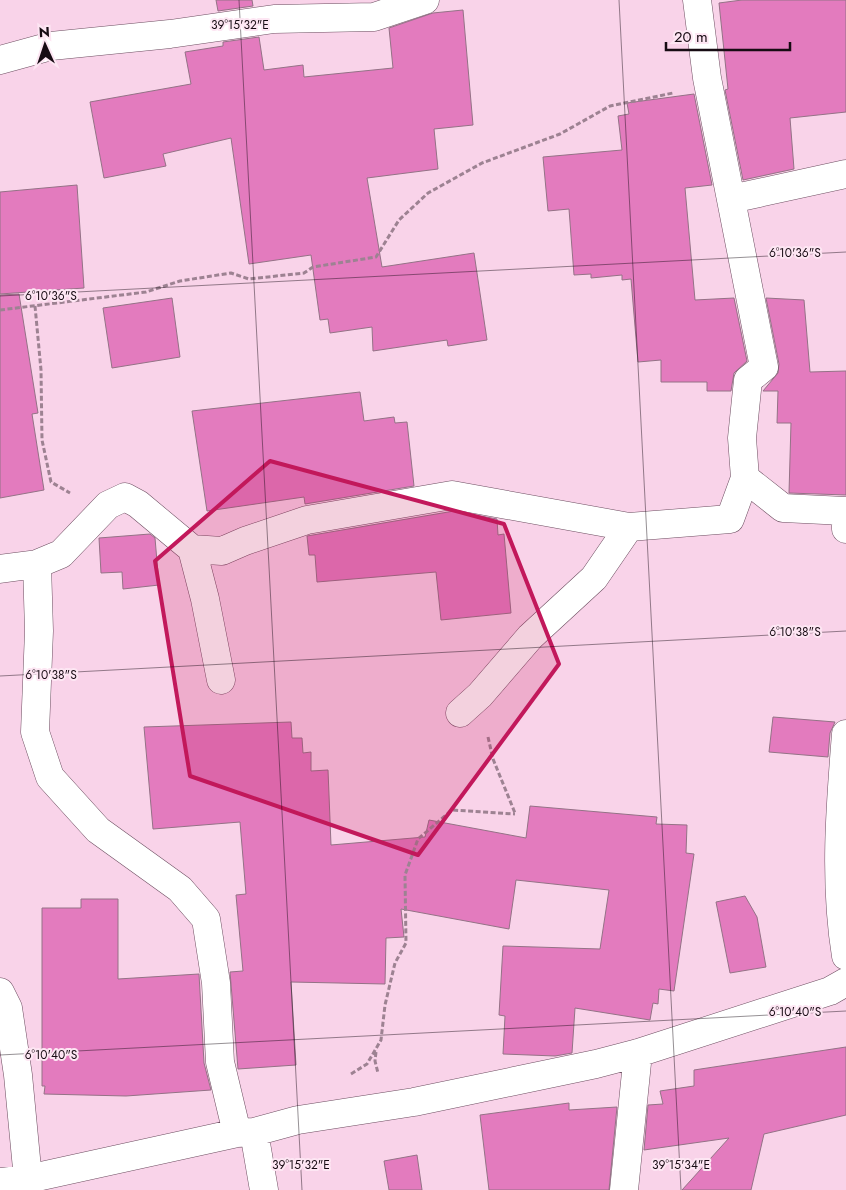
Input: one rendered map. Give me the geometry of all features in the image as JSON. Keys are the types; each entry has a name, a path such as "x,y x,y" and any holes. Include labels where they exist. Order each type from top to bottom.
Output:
{"street":[{"path":"0,60 51,46 170,34 274,19 374,17 425,0"},
{"path":"192,549 222,551 245,540 307,520 452,495 629,527 730,519 745,478 742,438 748,380 764,366 707,78 697,0"},
{"path":"732,199 846,174"},
{"path":"745,478 782,508 845,511 846,529"},
{"path":"0,569 37,564 61,554 108,505 125,497 138,504 192,549 205,599 221,680"},
{"path":"460,713 480,695 530,637 594,578 629,527"},
{"path":"37,564 39,630 35,732 50,777 98,830 180,889 206,919 216,983 220,1062 264,1190"},
{"path":"846,734 840,817 840,922 846,956"},
{"path":"0,1182 28,1179 298,1120 414,1102 596,1064 638,1053 830,991 846,982"},
{"path":"0,992 8,1008 28,1179"},
{"path":"624,1190 638,1053"}],"path":[{"path":"0,310 146,292 180,281 231,273 249,279 304,272 313,267 376,257 399,220 428,193 482,163 560,134 610,106 692,89 707,78"},
{"path":"35,306 41,370 42,440 51,482 82,501 108,505"},
{"path":"344,1079 367,1064 381,1040 385,1005 395,963 406,943 405,875 418,839 452,810 515,814 493,759 480,695"}],"highlighted area":[{"path":"270,461 504,524 559,664 418,855 190,776 155,561"}],"building":[{"path":"216,0 252,0 253,6 218,11"},
{"path":"742,0 846,0 846,112 790,118 794,169 743,180 725,90 728,89 719,3"},
{"path":"463,10 473,125 434,129 438,169 367,178 382,267 474,253 487,340 448,346 447,340 373,351 372,327 330,333 328,319 320,320 311,255 249,264 231,138 163,154 166,166 104,178 90,102 191,84 185,52 223,46 223,42 259,37 264,70 303,65 304,77 393,68 389,28 433,13"},
{"path":"694,94 712,185 685,188 695,300 734,298 747,361 734,373 731,391 707,391 707,382 661,382 661,360 638,362 631,279 622,280 622,275 591,278 591,274 574,275 569,209 548,211 543,157 622,150 618,116 629,114 627,103"},
{"path":"77,185 84,288 0,294 0,192"},
{"path":"19,294 38,413 32,414 44,490 0,498 0,295"},
{"path":"172,298 180,357 112,368 103,308"},
{"path":"766,298 804,300 810,372 846,371 846,495 789,493 791,423 777,423 778,391 763,391 778,373 779,364"},
{"path":"360,392 364,421 394,417 395,423 407,422 414,486 305,504 304,497 207,511 192,411"},
{"path":"454,511 497,519 498,535 504,534 511,613 441,620 436,572 317,582 315,555 309,555 307,536"},
{"path":"150,534 155,538 159,585 123,589 122,572 101,573 99,538"},
{"path":"773,717 835,722 830,733 828,757 769,752"},
{"path":"291,722 292,738 302,738 303,753 311,752 311,771 328,770 331,845 425,837 429,820 526,838 530,806 657,817 656,824 687,825 686,853 694,854 674,991 659,989 658,1004 653,1003 650,1020 575,1008 572,1053 555,1056 503,1054 505,1016 499,1015 503,946 600,949 609,890 516,880 509,929 401,909 404,937 386,938 385,984 291,982 296,1065 238,1069 230,972 243,971 236,895 246,894 240,822 153,829 144,727"},
{"path":"745,896 757,917 766,967 730,973 716,902"},
{"path":"81,899 118,899 118,979 199,974 204,1063 211,1090 126,1096 44,1094 45,1086 42,1086 42,908 81,908"},
{"path":"846,1047 846,1115 764,1134 751,1190 682,1190 729,1138 644,1150 648,1105 663,1104 660,1091 694,1086 694,1070"},
{"path":"569,1103 569,1110 617,1107 609,1190 489,1190 480,1115"},
{"path":"417,1155 422,1190 389,1190 384,1161"}]}
